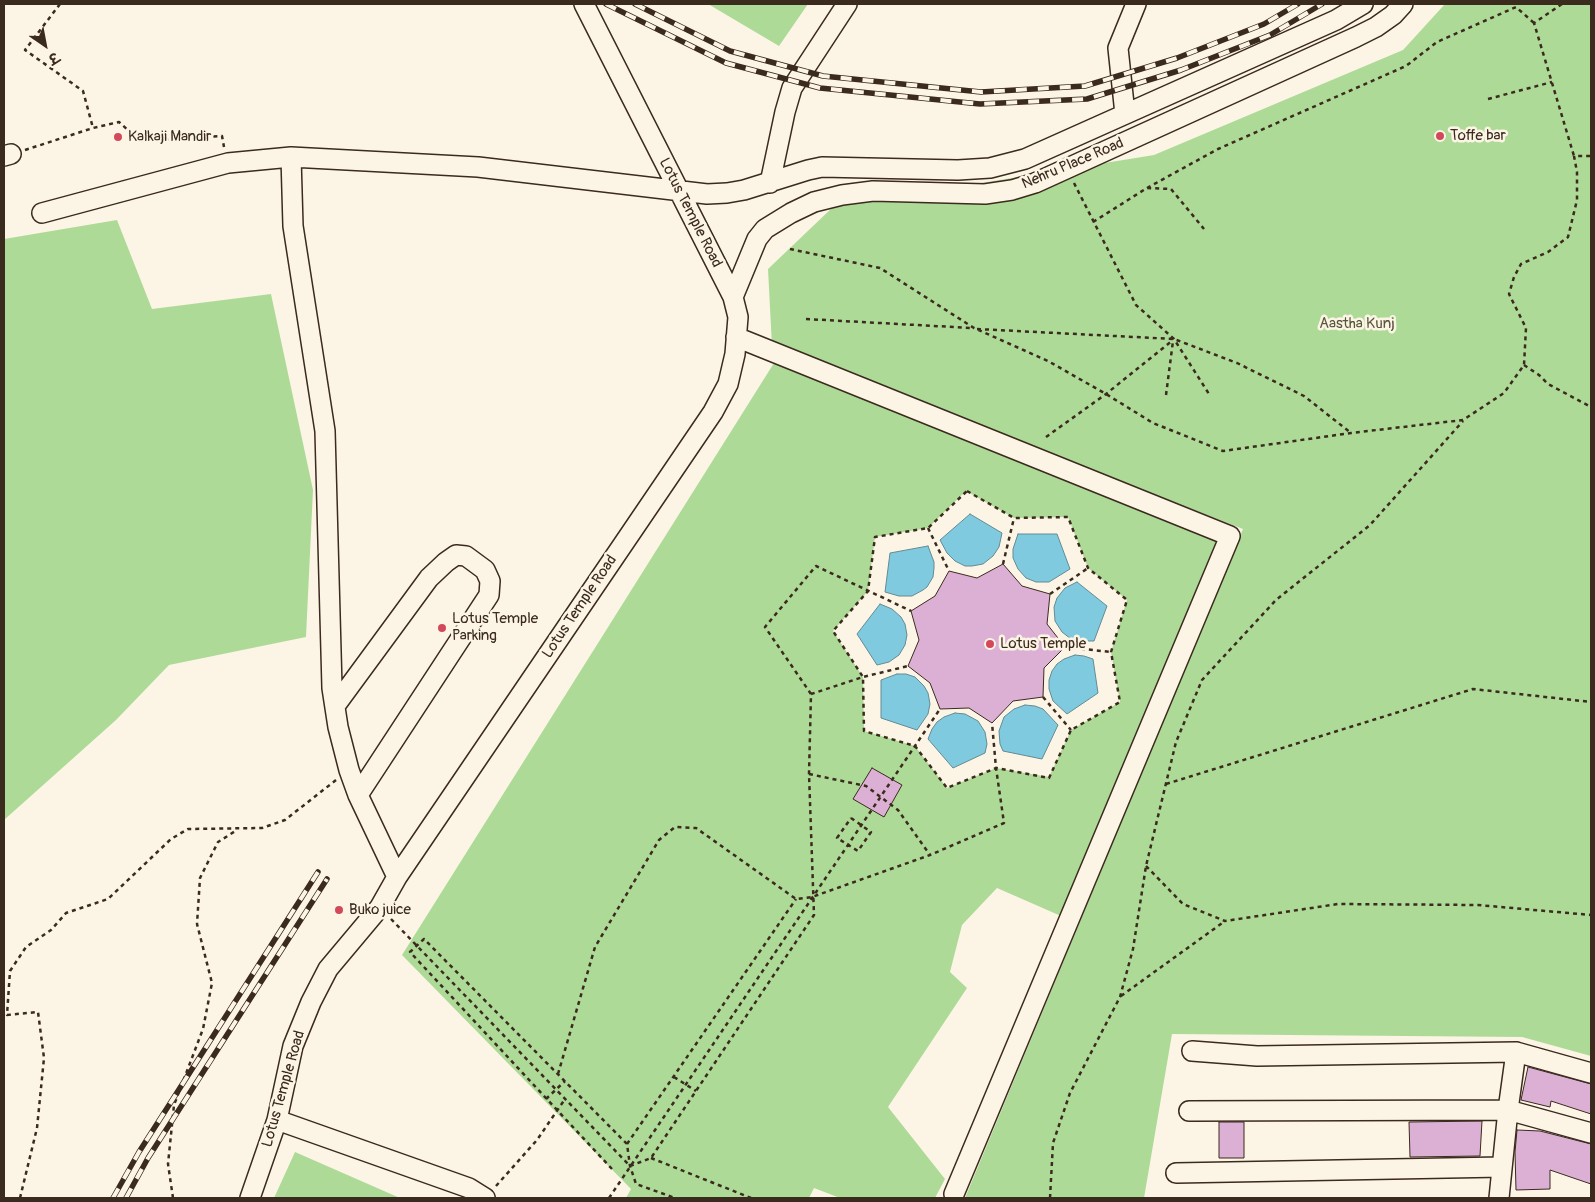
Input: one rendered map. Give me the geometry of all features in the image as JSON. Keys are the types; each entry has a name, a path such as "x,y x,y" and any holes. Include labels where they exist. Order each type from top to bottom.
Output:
{"street":[{"name":"Lotus Temple Road","path":"250,1198 277,1120 293,1046 311,1002 328,970 380,907 397,877 713,412 728,384 735,354 738,317 733,298 584,4"},
{"path":"770,182 792,88 847,4"},
{"path":"1125,114 1118,48 1136,4"},
{"name":"Nehru Place Road","path":"42,212 228,163 291,157 478,167 707,194 726,193 822,167 958,170 990,168 1025,159 1336,20 1363,4"},
{"name":"Nehru Place Road","path":"733,298 757,239 765,229 814,202 842,195 873,191 985,194 1012,190 1035,183 1356,37 1376,26 1403,4"},
{"path":"291,157 294,226 325,431 332,688 338,727 349,770 358,795 397,877"},
{"path":"736,337 1230,536 954,1194"},
{"path":"335,706 429,578 446,562 456,556 466,556 485,570 490,581 489,595 358,795"},
{"path":"1192,1051 1257,1056 1516,1052 1591,1073"},
{"path":"1500,1198 1508,1110 1516,1052"},
{"path":"1189,1111 1508,1110 1591,1133"},
{"path":"277,1120 488,1195"},
{"path":"1176,1173 1502,1167"}],"path":[{"path":"60,4 25,50 83,91 94,128"},
{"path":"1534,23 1562,4"},
{"path":"1050,1198 1053,1143 1070,1093 1120,997 1134,949 1146,866 1176,742 1202,680 1276,600 1370,525 1464,420 1504,393 1524,365 1526,328 1509,294 1514,277 1521,264 1548,252 1568,237 1577,200 1577,172 1574,156 1534,23 1516,7 1437,42 1406,66 1218,149 1147,188 1093,222"},
{"path":"1488,99 1552,82"},
{"path":"8,155 94,128 120,122 140,141 222,136 228,163"},
{"path":"1574,156 1591,156"},
{"path":"1066,169 1136,305 1174,340 1209,394"},
{"path":"1147,188 1171,188 1204,229"},
{"path":"790,248 880,268 974,328 1048,362 1153,423 1223,451 1351,433 1464,420"},
{"path":"806,319 1174,340 1237,363 1304,396 1351,433"},
{"path":"1046,437 1106,394 1174,340"},
{"path":"1166,395 1174,340"},
{"path":"1524,365 1548,384 1591,407"},
{"path":"966,491 1014,518 1068,517 1088,568 1127,600 1111,652 1120,702 1072,730 1049,778 996,768 947,788 915,746 864,731 863,677 833,631 868,591 875,537 928,528 966,491"},
{"path":"1003,564 1014,518"},
{"path":"928,528 949,571"},
{"path":"630,1166 651,1158 814,915 809,774 811,694 765,627 816,566 911,611"},
{"path":"1050,594 1088,568"},
{"path":"1065,648 1111,652"},
{"path":"811,694 863,677 908,666"},
{"path":"1166,784 1473,689 1591,702"},
{"path":"1043,697 1072,730"},
{"path":"609,1198 940,709"},
{"path":"558,1074 595,946 659,840 675,827 696,828 796,899 812,897 930,855 1004,823 992,723"},
{"path":"20,1198 37,1128 44,1058 38,1012 5,1015 10,971 26,947 51,930 66,913 108,899 171,839 188,829 262,828 285,820 349,770"},
{"path":"809,774 866,786 898,810 930,855"},
{"path":"851,818 861,825 870,832 858,851 837,838 851,818"},
{"path":"173,1198 168,1164 174,1105 203,1029 212,983 197,924 200,878 218,842 232,832 241,829"},
{"path":"1146,866 1183,904 1225,921"},
{"path":"627,1144 796,899"},
{"path":"1120,997 1225,921 1338,904 1478,905 1591,915"},
{"path":"380,907 630,1166"},
{"path":"612,1169 410,952 424,939 627,1144 630,1166 636,1184 675,1198"},
{"path":"673,1077 696,1092"},
{"path":"546,1099 565,1081"},
{"path":"488,1195 537,1140 566,1099"},
{"path":"651,1158 751,1198"}],"green space":[{"path":"708,4 808,4 779,46"},
{"name":"Aastha Kunj","path":"1445,4 1591,4 1591,1056 1522,1037 1172,1034 1144,1198 965,1198 1243,529 772,346 768,269 833,207 1154,155 1403,50"},
{"path":"117,220 152,309 271,294 313,490 306,637 169,665 116,720 4,820 4,239"},
{"path":"774,363 1219,539 1061,916 997,888 962,925 950,972 967,988 888,1107 945,1179 935,1198 840,1198 814,1188 809,1198 626,1198 631,1189 402,955","holes":["966,491 1014,518 1068,517 1088,568 1127,600 1111,652 1120,702 1071,730 1049,777 996,768 947,788 915,746 864,731 863,677 833,631 868,591 875,537 928,528"]},
{"path":"295,1152 400,1198 274,1198"}],"water":[{"path":"970,514 1002,533 999,547 993,556 983,564 965,566 955,561 947,553 940,540"},
{"path":"1018,534 1057,534 1070,569 1049,582 1036,582 1026,578 1018,569 1013,558 1013,549"},
{"path":"928,546 934,562 934,568 933,577 927,587 912,596 899,596 885,592 890,553"},
{"path":"1077,582 1107,606 1094,641 1071,639 1062,632 1055,621 1054,607 1057,598 1065,588"},
{"path":"880,604 892,609 901,617 905,624 907,635 905,645 899,655 889,662 877,665 857,634"},
{"path":"1075,655 1093,659 1098,693 1067,714 1053,701 1049,689 1049,680 1057,664"},
{"path":"897,674 915,677 928,693 930,704 928,714 917,730 881,718 881,680"},
{"path":"1025,705 1043,709 1058,725 1042,759 1003,751 1000,744 999,731 1004,717 1014,709"},
{"path":"955,713 965,714 978,721 985,732 987,744 985,753 953,768 928,739 937,722"}],"building":[{"name":"Lotus Temple","path":"1003,564 1022,586 1050,594 1047,624 1065,647 1044,668 1043,697 1013,701 992,723 969,708 940,709 930,683 908,666 919,640 911,611 935,596 949,571 977,578"},
{"path":"872,768 902,785 884,817 853,799"},
{"path":"1528,1067 1591,1084 1591,1114 1551,1101 1550,1107 1521,1100"},
{"path":"1482,1121 1480,1156 1410,1157 1409,1122"},
{"path":"1219,1122 1244,1122 1244,1158 1219,1158"},
{"path":"1517,1130 1540,1131 1591,1144 1591,1184 1550,1170 1550,1189 1516,1190 1515,1152"}],"railway":[{"path":"606,4 726,63 820,88 980,104 1087,99 1181,70 1270,35 1322,4"},
{"path":"635,4 730,51 823,76 981,92 1085,86 1177,58 1264,24 1298,4"},
{"path":"113,1198 139,1152 318,872"},
{"path":"126,1198 148,1158 327,879"}],"place":[{"name":"Toffe bar","path":"1440,136"},
{"name":"Kalkaji Mandir","path":"118,137"},
{"name":"Lotus Temple Parking","path":"442,628"},
{"name":"Lotus Temple","path":"990,644"},
{"name":"Buko juice","path":"339,910"}]}
